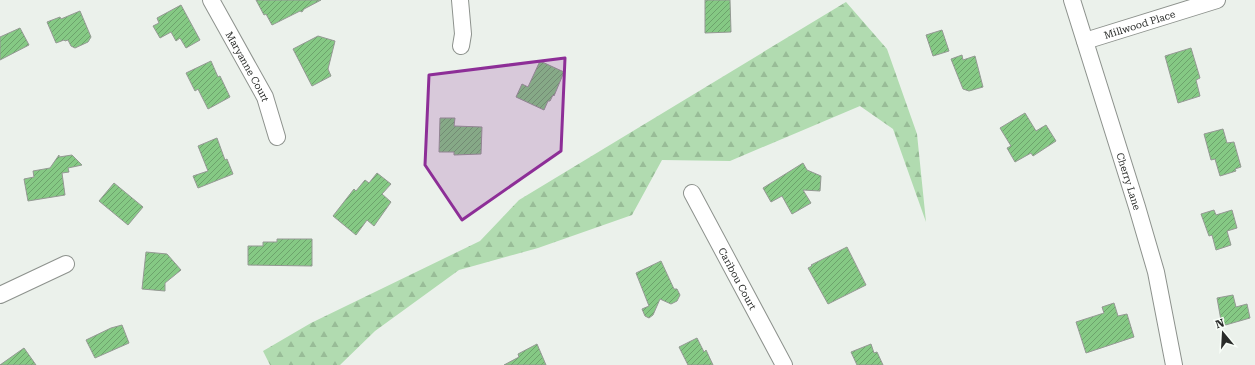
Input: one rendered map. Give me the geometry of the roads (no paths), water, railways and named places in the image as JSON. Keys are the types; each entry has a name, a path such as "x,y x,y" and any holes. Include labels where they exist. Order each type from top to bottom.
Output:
{"street":[{"name":"Maryanne Court","path":"211,0 265,97 277,137"},
{"path":"460,0 462,34 461,46"},
{"name":"Cherry Lane","path":"1072,0 1156,272 1174,365"},
{"name":"Millwood Place","path":"1085,41 1217,0"},
{"name":"Caribou Court","path":"692,193 784,365"},
{"path":"0,295 66,264"}]}
